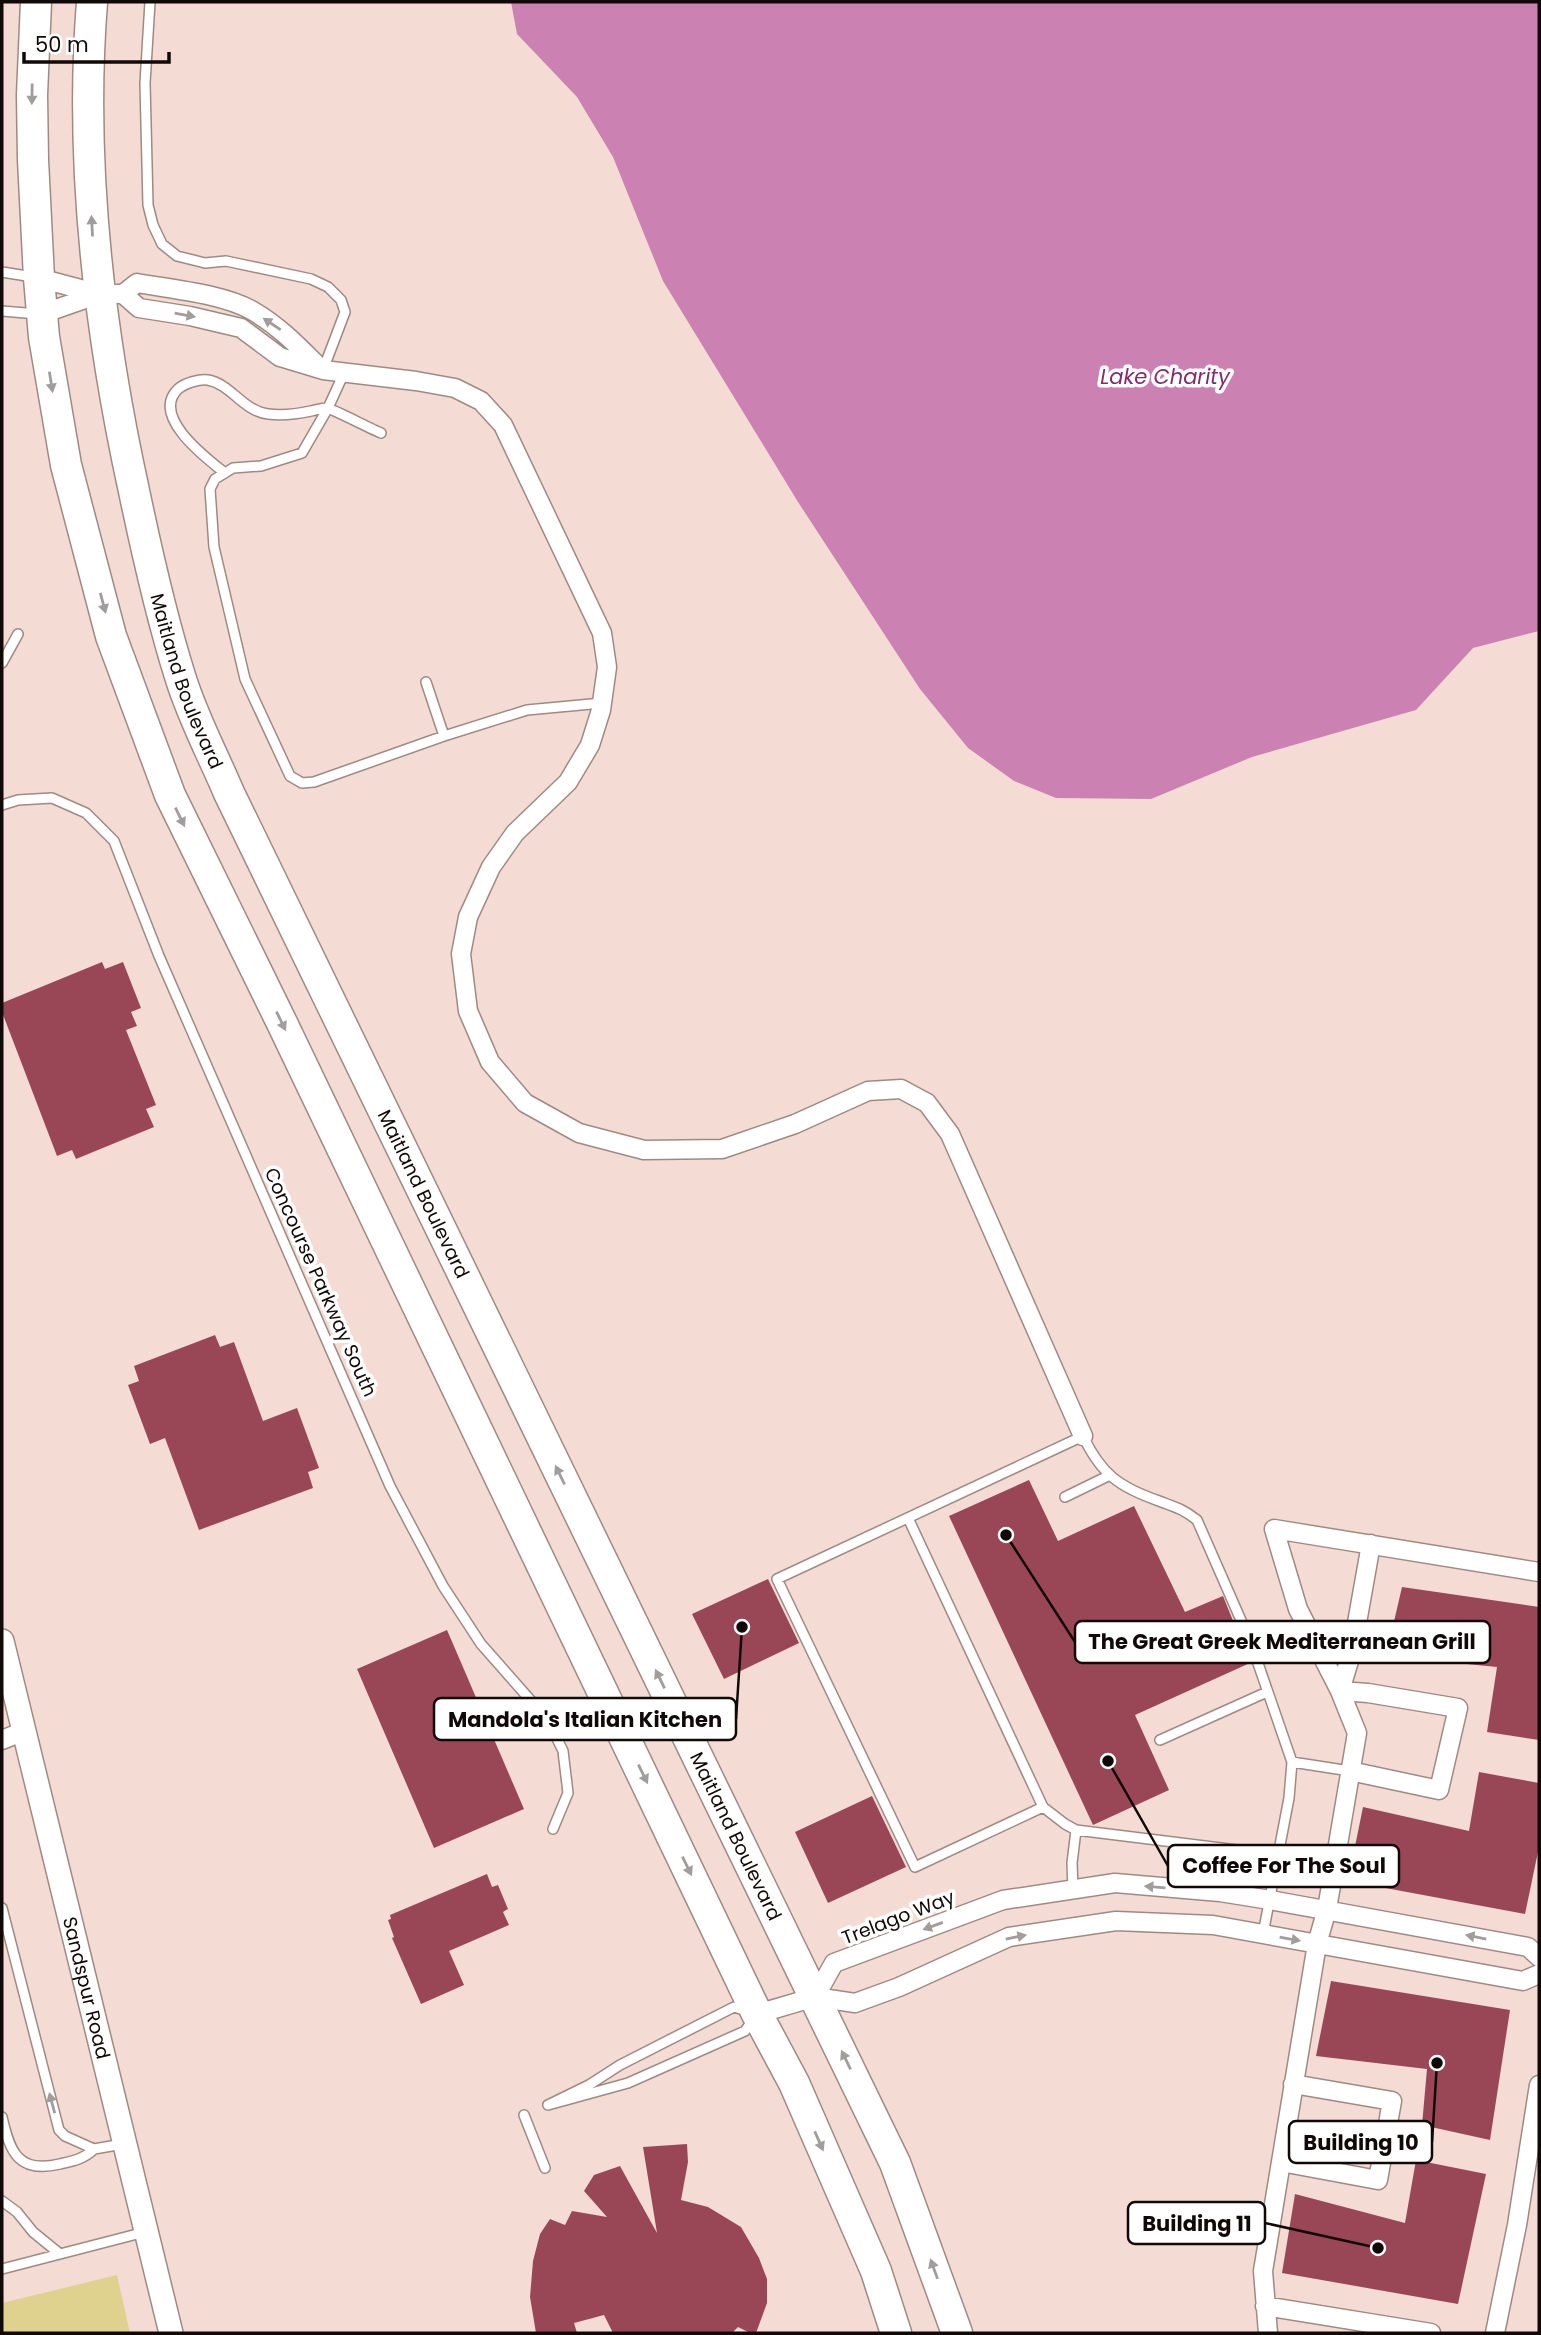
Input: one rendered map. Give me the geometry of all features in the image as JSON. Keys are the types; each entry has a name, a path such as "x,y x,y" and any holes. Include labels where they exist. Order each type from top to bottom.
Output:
{"main road":[{"path":"36,2 32,95 33,160 42,314 66,465 111,636 170,795 757,2014 794,2083 876,2271 896,2333"},
{"name":"Maitland Boulevard","path":"92,2 88,132 93,237 111,294 122,439 142,531 181,678 235,806 895,2163 957,2333"}],"street":[{"path":"39,278 111,294"},
{"path":"42,314 111,294 137,283 205,295 251,310 283,332 323,370 455,388 481,401 503,425 602,634 607,667 602,704 590,745 568,782 515,833 491,867 468,917 461,954 468,1012 490,1062 525,1103 579,1133 644,1150 722,1149 795,1124 868,1091 901,1090 926,1103 950,1135 1083,1436"},
{"path":"1268,2333 1262,2271 1317,1944 1327,1909 1357,1733 1340,1691 1298,1609 1274,1529 1539,1572"},
{"path":"1340,1691 1352,1651 1371,1544"},
{"name":"Sandspur Road","path":"2,1641 171,2333"},
{"path":"1340,1691 1458,1708 1439,1790 1350,1771"},
{"path":"2,1741 24,1731"},
{"name":"Trelago Way","path":"815,1997 834,1963 1003,1900 1115,1883 1220,1892 1327,1909 1528,1947 1539,1957"},
{"path":"757,2014 815,1997 855,2003 899,1987 1009,1937 1116,1921 1213,1925 1523,1981 1539,1975"},
{"path":"1281,2162 1378,2180 1392,2101 1293,2084"},
{"path":"1495,2333 1517,2225 1539,2085"},
{"path":"1265,2306 1431,2333"}],"lane":[{"path":"150,2 145,83 148,205 153,225 162,244 177,256 205,263 226,261 311,279 328,288 341,300 345,312 323,370"},
{"path":"2,272 39,278"},
{"path":"2,311 42,314"},
{"path":"344,373 328,408 302,453 261,466 233,468 215,479 210,489 214,547 245,680 290,776 302,783 314,782 527,710 602,704"},
{"path":"225,473 199,452 178,428 170,411 171,400 178,389 199,380 210,380 219,385 251,410 292,415 328,408 381,433"},
{"path":"2,663 18,634"},
{"path":"426,682 444,736"},
{"name":"Concourse Parkway South","path":"2,805 18,800 52,798 86,813 114,841 164,968 390,1486 443,1586 481,1644 548,1720 564,1751 568,1793 553,1829"},
{"path":"1043,1807 915,1867 777,1579 1083,1436 1093,1457 1108,1476 1126,1488 1159,1502 1183,1508 1197,1520 1251,1643 1292,1762 1289,1798 1264,1934"},
{"path":"1065,1497 1108,1476"},
{"path":"908,1518 1043,1807 1076,1829 1278,1855"},
{"path":"1160,1740 1267,1692"},
{"path":"1292,1762 1350,1771"},
{"path":"1073,1889 1072,1863 1076,1829"},
{"path":"2,1908 60,2130 65,2136 94,2149 124,2144"},
{"path":"734,2007 757,2014 745,2031 640,2078 548,2105 734,2007"},
{"path":"524,2115 545,2168"},
{"path":"2,2117 11,2149 29,2164 42,2168 86,2158 94,2149"},
{"path":"2,2201 60,2254"},
{"path":"2,2269 146,2231"}],"shaded area":[{"path":"117,2275 130,2333 2,2333 2,2303"}],"water":[{"name":"Lake Charity","path":"511,2 1539,2 1539,631 1473,648 1416,710 1252,757 1151,799 1056,798 1014,781 968,748 920,689 798,502 663,281 613,157 577,97 517,34"}],"building":[{"path":"102,962 105,969 123,962 141,1008 131,1012 137,1026 126,1030 156,1105 146,1109 154,1127 76,1159 72,1150 57,1156 2,1012 2,1003"},
{"path":"215,1335 220,1347 234,1342 263,1421 297,1408 319,1468 308,1472 313,1488 199,1530 165,1438 150,1444 128,1385 139,1381 134,1366"},
{"path":"1029,1480 1058,1541 1134,1506 1185,1612 1223,1596 1250,1663 1135,1715 1169,1790 1093,1825 949,1516"},
{"path":"768,1579 799,1643 724,1679 692,1614"},
{"path":"1402,1587 1539,1607 1539,1740 1487,1732 1497,1667 1386,1656"},
{"path":"447,1630 524,1809 434,1848 357,1669"},
{"path":"1479,1772 1539,1783 1539,1847 1525,1914 1348,1881 1363,1807 1469,1831"},
{"path":"872,1796 906,1867 828,1903 795,1832"},
{"path":"487,1874 492,1887 498,1885 508,1909 503,1912 509,1925 449,1951 464,1985 421,2004 392,1938 394,1937 388,1920 391,1919 390,1915"},
{"path":"1331,1981 1510,2010 1490,2140 1422,2125 1427,2069 1316,2056"},
{"path":"687,2144 688,2162 681,2200 708,2207 741,2227 759,2258 767,2279 767,2303 756,2333 738,2327 732,2333 613,2333 604,2315 574,2323 577,2333 536,2333 530,2297 533,2261 540,2234 550,2219 565,2225 572,2211 607,2217 584,2191 594,2175 620,2166 657,2233 643,2147"},
{"path":"1416,2160 1486,2174 1458,2304 1282,2273 1295,2194 1405,2223"}],"place":[{"name":"The Great Greek Mediterranean Grill","path":"1006,1535"},
{"name":"Mandola's Italian Kitchen","path":"742,1627"},
{"name":"Coffee For The Soul","path":"1108,1761"},
{"name":"Building 10","path":"1437,2063"},
{"name":"Building 11","path":"1378,2248"}]}
